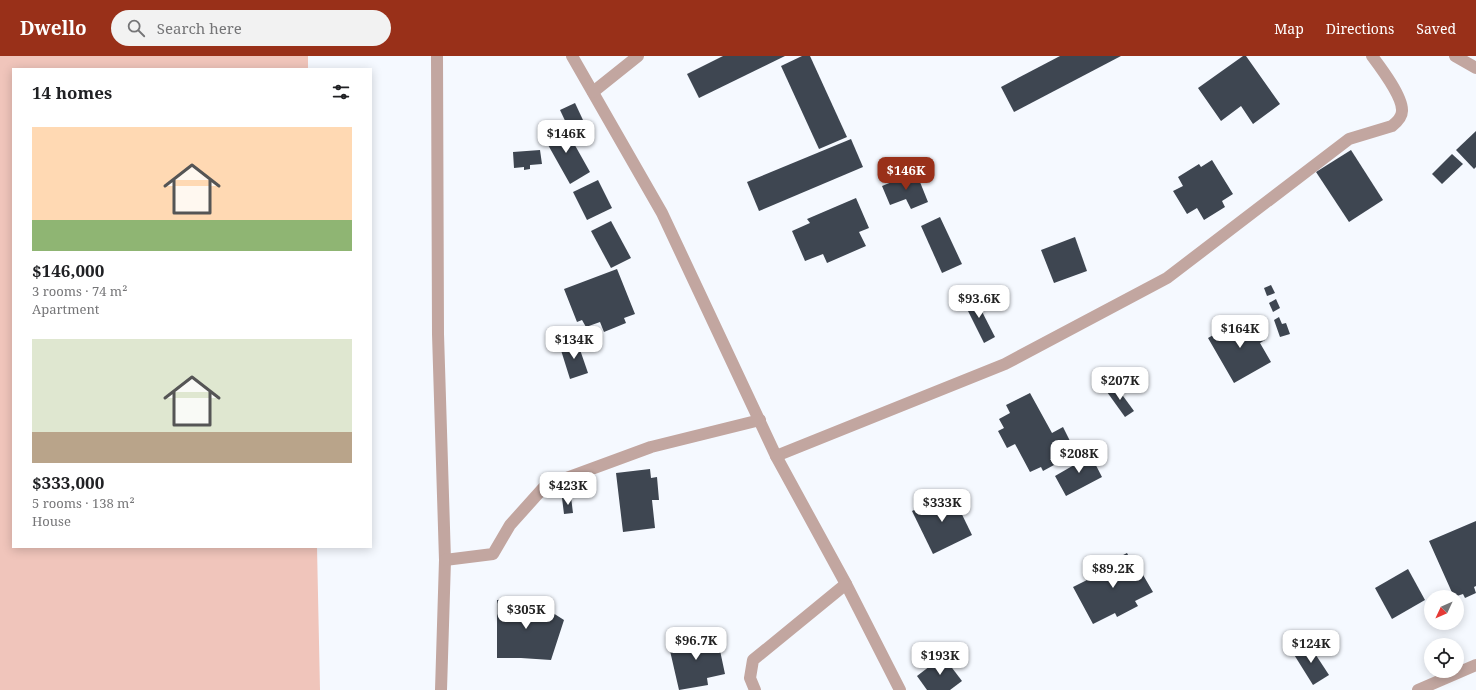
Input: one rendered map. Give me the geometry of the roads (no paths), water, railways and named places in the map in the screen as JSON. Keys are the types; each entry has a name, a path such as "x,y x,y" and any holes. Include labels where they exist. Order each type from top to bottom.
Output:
{"street":[{"path":"437,56 438,334 445,560 441,690"},
{"path":"572,56 662,214 776,456 846,584 900,690"},
{"path":"593,92 638,56"},
{"path":"776,456 1005,364 1167,278 1349,139 1392,126 1397,122 1401,115 1401,102 1392,85 1372,56"},
{"path":"1455,56 1476,68"},
{"path":"445,560 493,554 510,525 545,486 652,447 760,420"},
{"path":"755,690 750,678 753,660 846,584"},
{"path":"1418,690 1476,665"}]}
